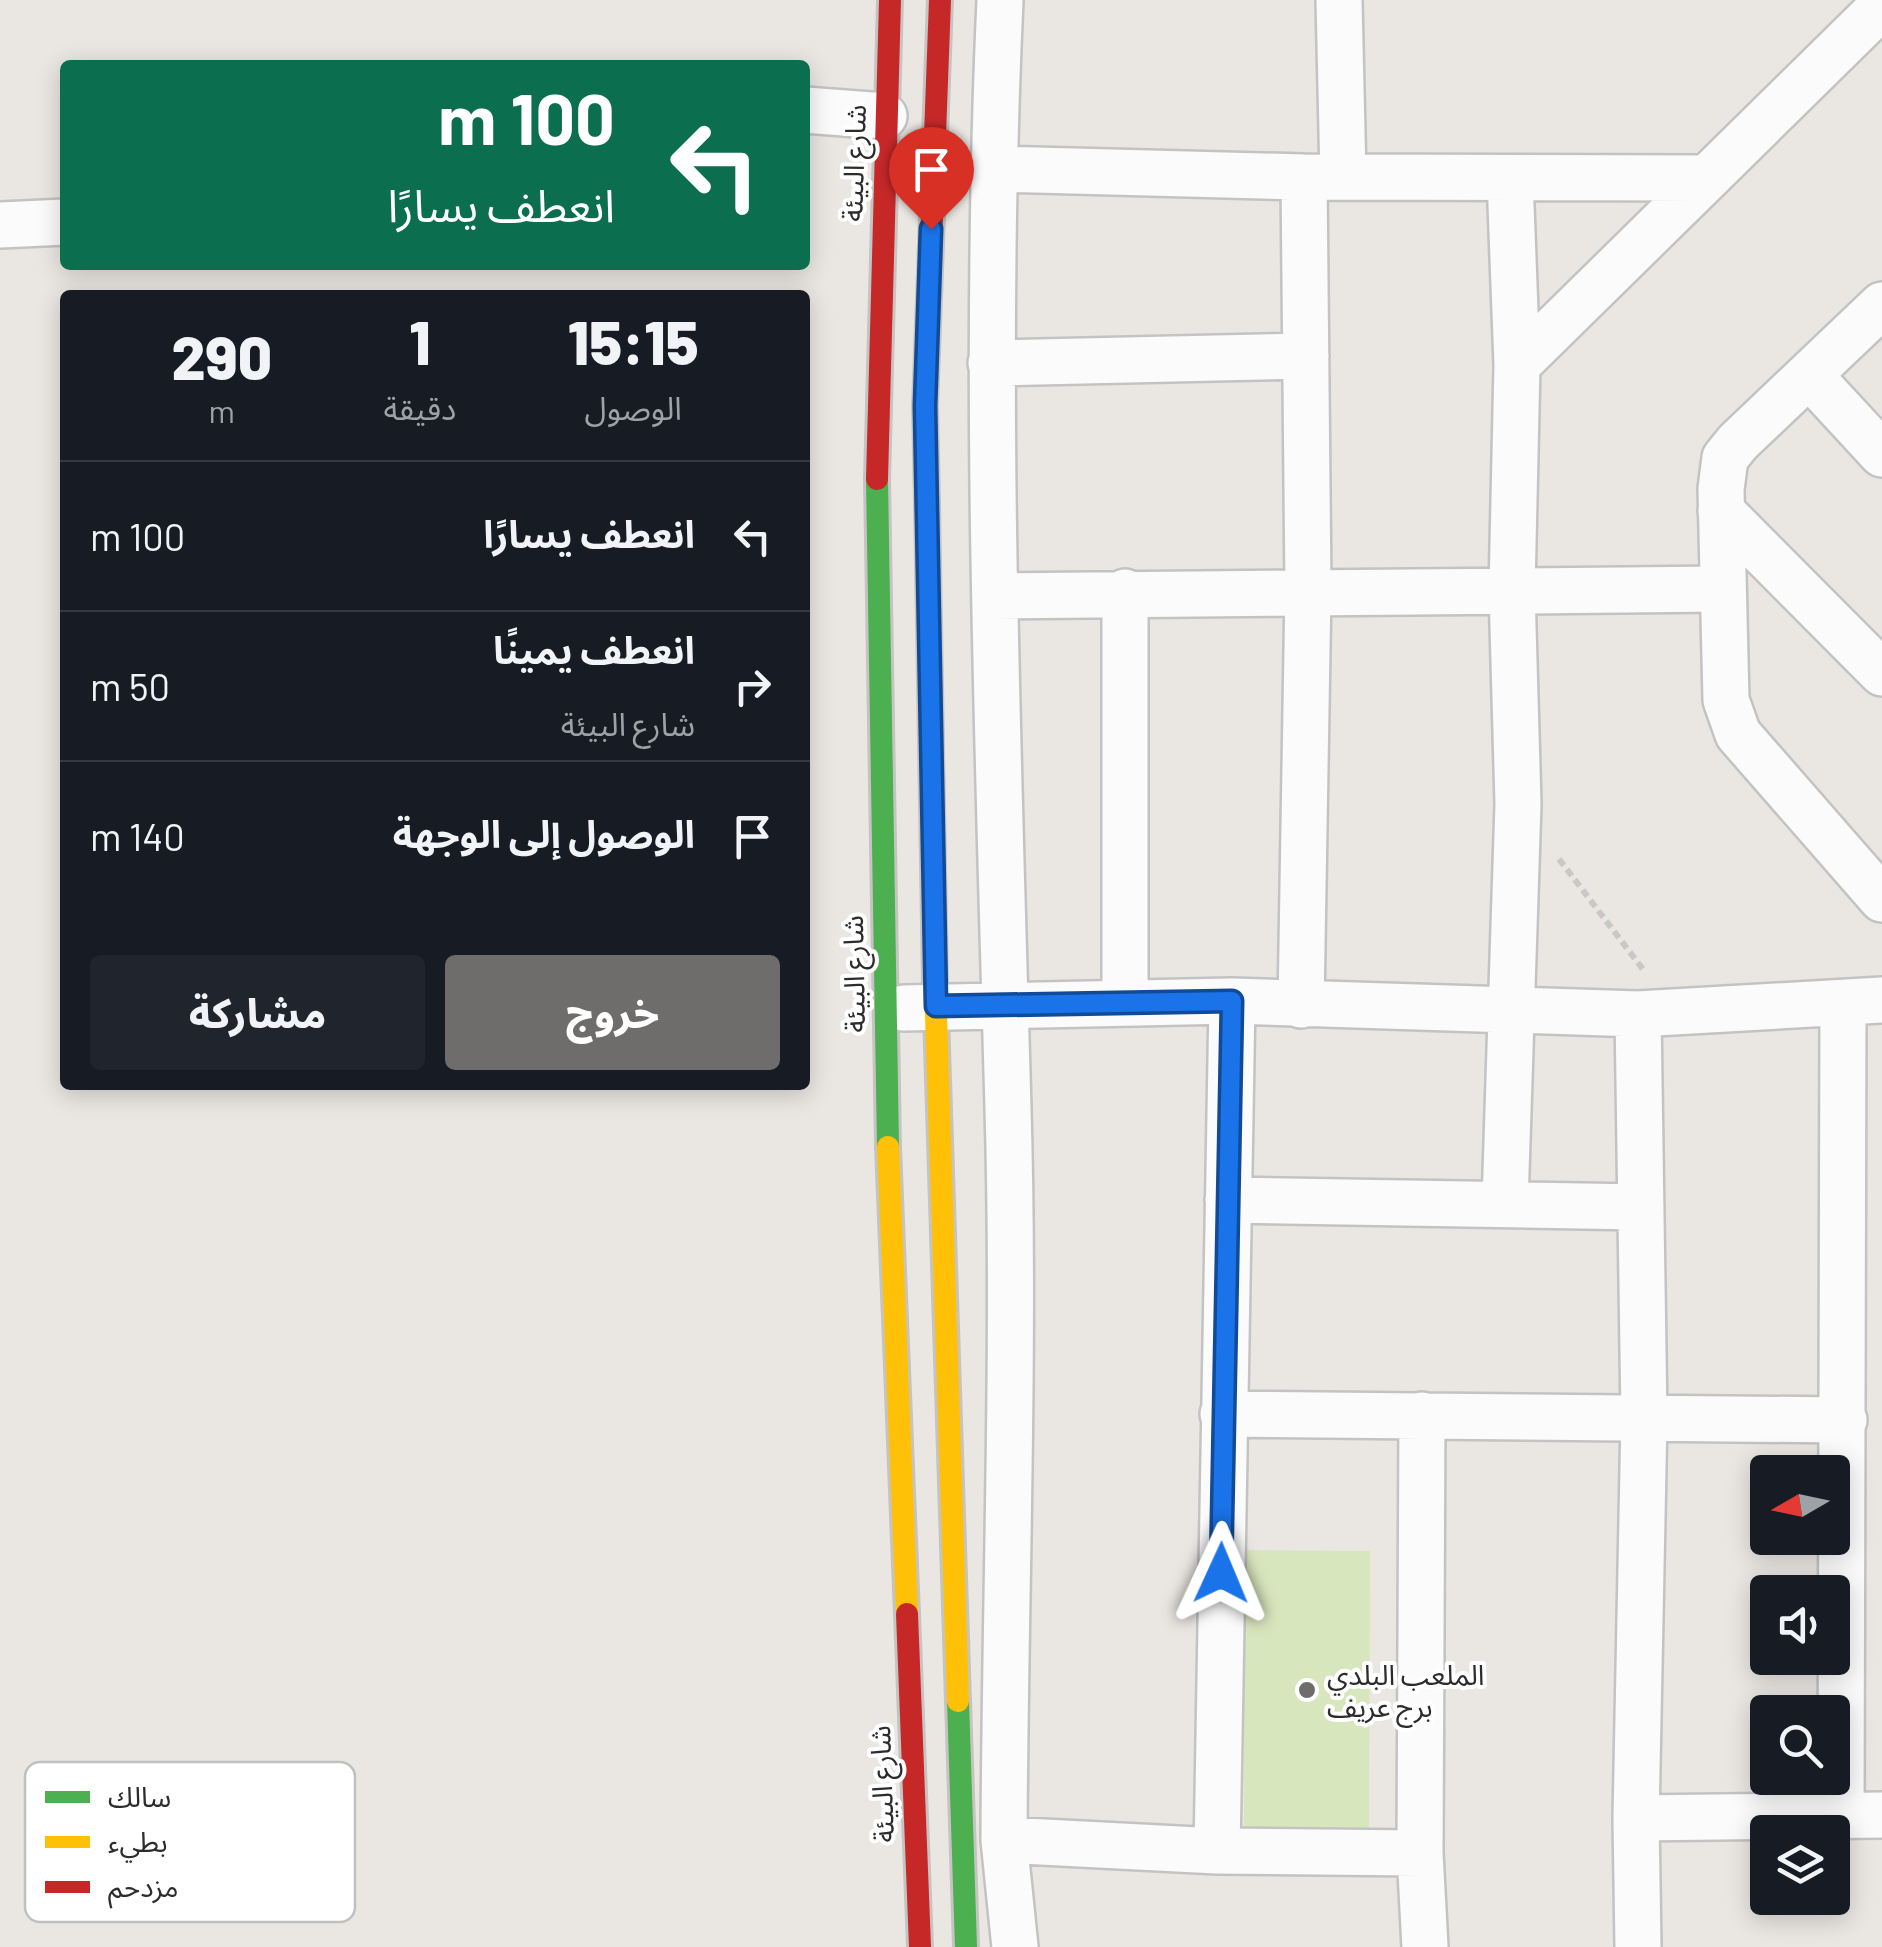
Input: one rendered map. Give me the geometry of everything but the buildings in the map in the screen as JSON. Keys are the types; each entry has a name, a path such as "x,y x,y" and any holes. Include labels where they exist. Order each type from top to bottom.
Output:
{"main road":[{"name":"شارع البيئة","path":"890,0 876,406 882,1010 920,1947"},
{"path":"940,0 925,406 936,1006 966,1947"}],"street":[{"path":"1000,0 992,169 991,364 1008,1114 1004,1840 1015,1947"},
{"path":"1301,1005 1308,590 1306,356 1339,0"},
{"path":"1517,365 1872,13"},
{"path":"810,110 884,116"},
{"path":"992,169 1323,177 1706,178"},
{"path":"1505,1203 1508,1007 1518,804 1512,590 1517,365 1510,178"},
{"path":"0,226 29,220 60,222"},
{"path":"1882,305 1725,458 1721,512 1726,700 1738,734 1882,899"},
{"path":"991,364 1306,356"},
{"path":"1808,375 1882,454"},
{"path":"1721,512 1882,673"},
{"path":"995,596 1308,590 1722,590"},
{"path":"1125,592 1126,1002"},
{"path":"882,1010 1232,1001 1657,1013 1863,1001 1844,1420 1864,1622 1862,1815 1636,1818"},
{"path":"1217,1851 1232,1001"},
{"path":"1638,1947 1636,1818 1644,1418 1641,1207 1657,1013"},
{"path":"1228,1200 1641,1207"},
{"path":"1223,1414 1844,1420"},
{"path":"1422,1415 1420,1853 1425,1947"},
{"path":"1004,1840 1217,1851 1420,1853"}],"path":[{"path":"1518,804 1657,1013"}],"green space":[{"name":"الملعب البلدي برج عريف","path":"1243,1550 1370,1551 1369,1829 1244,1829"}],"traffic: fast":[{"path":"877,479 888,1147"},
{"path":"927,503 935,985"},
{"path":"958,1701 966,1947"}],"traffic: slow":[{"path":"935,985 958,1701"},
{"path":"888,1147 907,1614"}],"traffic: jam":[{"path":"877,479 890,0"},
{"path":"927,503 925,406 940,0"},
{"path":"907,1614 920,1947"}],"place":[{"name":"الملعب البلدي برج عريف","path":"1307,1690"}],"route":[{"path":"931,229 925,406 936,1006 1232,1001 1221,1573"}]}
